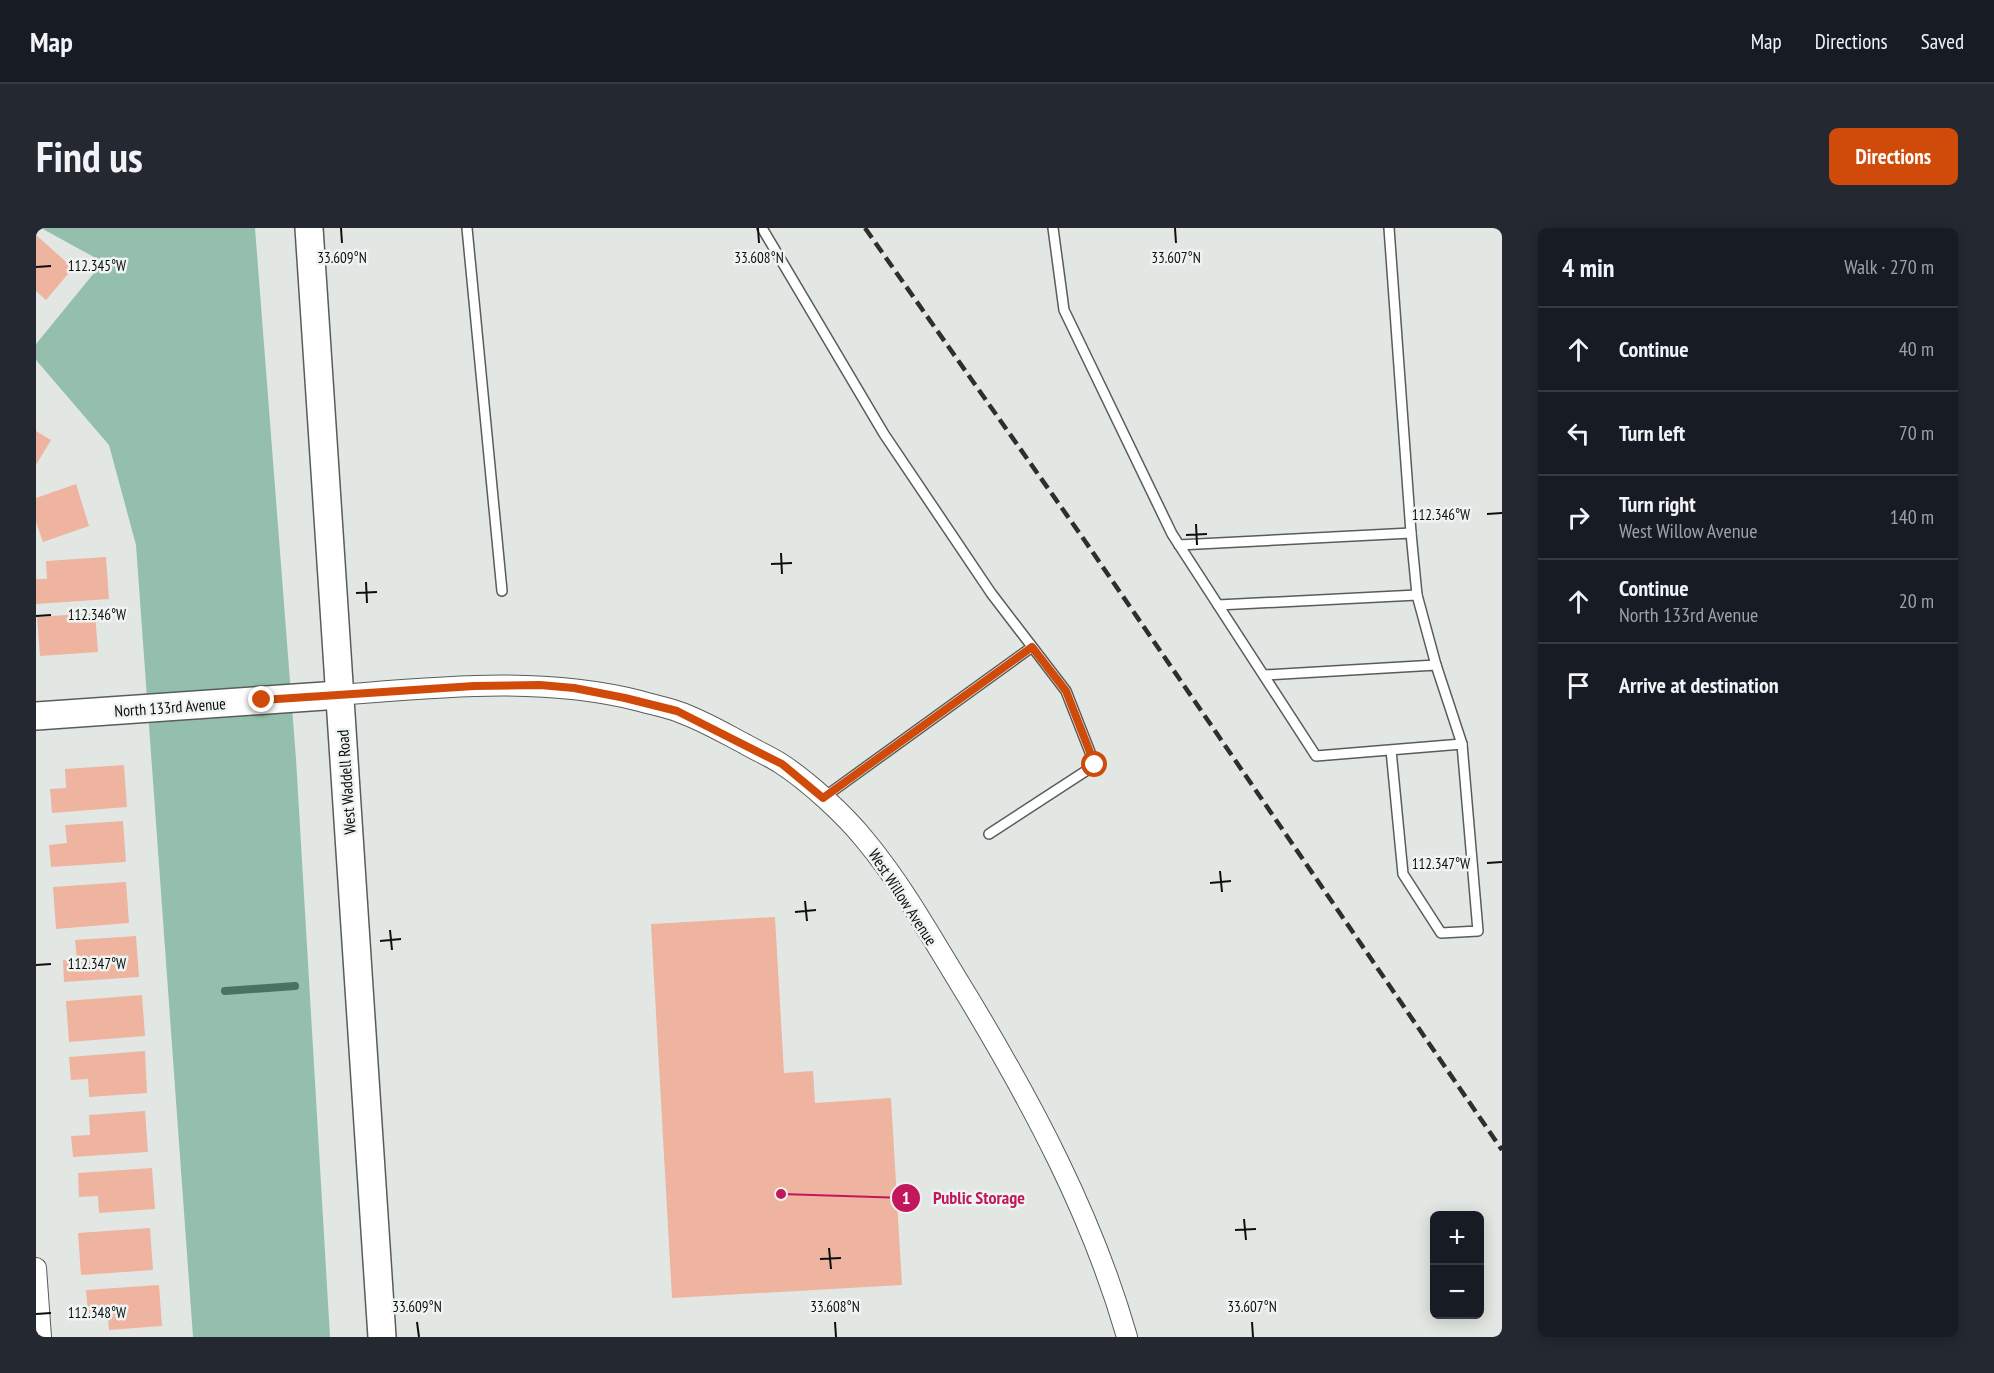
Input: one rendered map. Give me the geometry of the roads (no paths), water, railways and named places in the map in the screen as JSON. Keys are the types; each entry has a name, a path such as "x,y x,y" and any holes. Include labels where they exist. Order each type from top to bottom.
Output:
{"main road":[{"name":"West Waddell Road","path":"309,228 382,1337"},
{"name":"North 133rd Avenue","path":"36,716 339,695"}],"street":[{"name":"West Willow Avenue","path":"339,695 474,686 540,685 574,688 677,711 782,764 823,798 863,837 892,874 1014,1076 1071,1184 1112,1288 1127,1337"},
{"path":"36,1268 41,1337"}],"lane":[{"path":"467,228 502,591"},
{"path":"762,228 884,434 991,593 1066,691 1095,765 989,834"},
{"path":"1053,228 1064,310 1179,545 1316,756 1462,744"},
{"path":"1389,228 1410,533 1417,595 1436,665 1462,744 1478,931 1441,933 1403,874 1391,750"},
{"path":"1179,545 1410,533"},
{"path":"1218,605 1417,595"},
{"path":"823,798 1032,647"},
{"path":"1264,675 1436,665"}],"waterway":[{"path":"225,991 295,986"}],"railway":[{"path":"865,228 1085,541 1502,1150"}],"place":[{"name":"Public Storage","path":"781,1194"}]}
